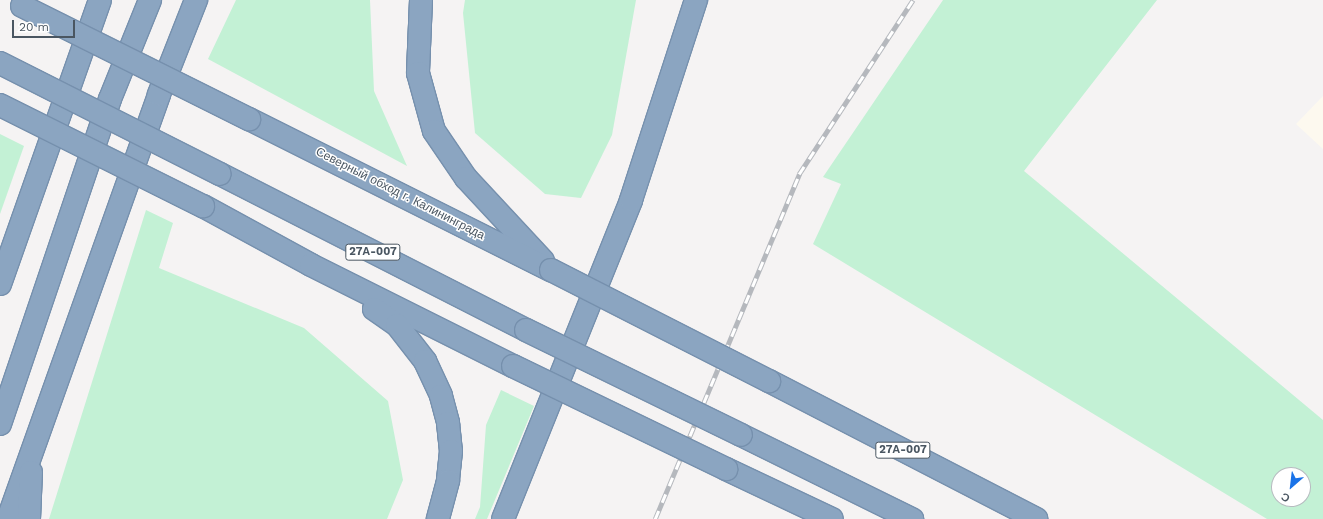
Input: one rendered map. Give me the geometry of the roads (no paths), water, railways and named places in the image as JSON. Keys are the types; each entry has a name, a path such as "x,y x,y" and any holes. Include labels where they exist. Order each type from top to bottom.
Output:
{"highway":[{"path":"0,284 100,0"},
{"path":"0,424 110,98 150,0"},
{"path":"8,519 159,94 196,0"},
{"path":"421,0 418,74 434,131 466,178 551,270"},
{"path":"503,519 631,200 696,0"},
{"name":"Северный обход г. Калининграда","path":"16,3 551,270"},
{"name":"27А-007","path":"0,63 526,330 912,519"},
{"path":"0,105 202,206 311,265 513,366 832,519"},
{"path":"311,265 397,325 425,361 441,396 448,423 451,451 448,481 438,519"},
{"name":"27А-007","path":"551,270 1036,519"},
{"path":"29,519 32,453"}],"railway":[{"path":"655,519 799,174 913,0"}]}
